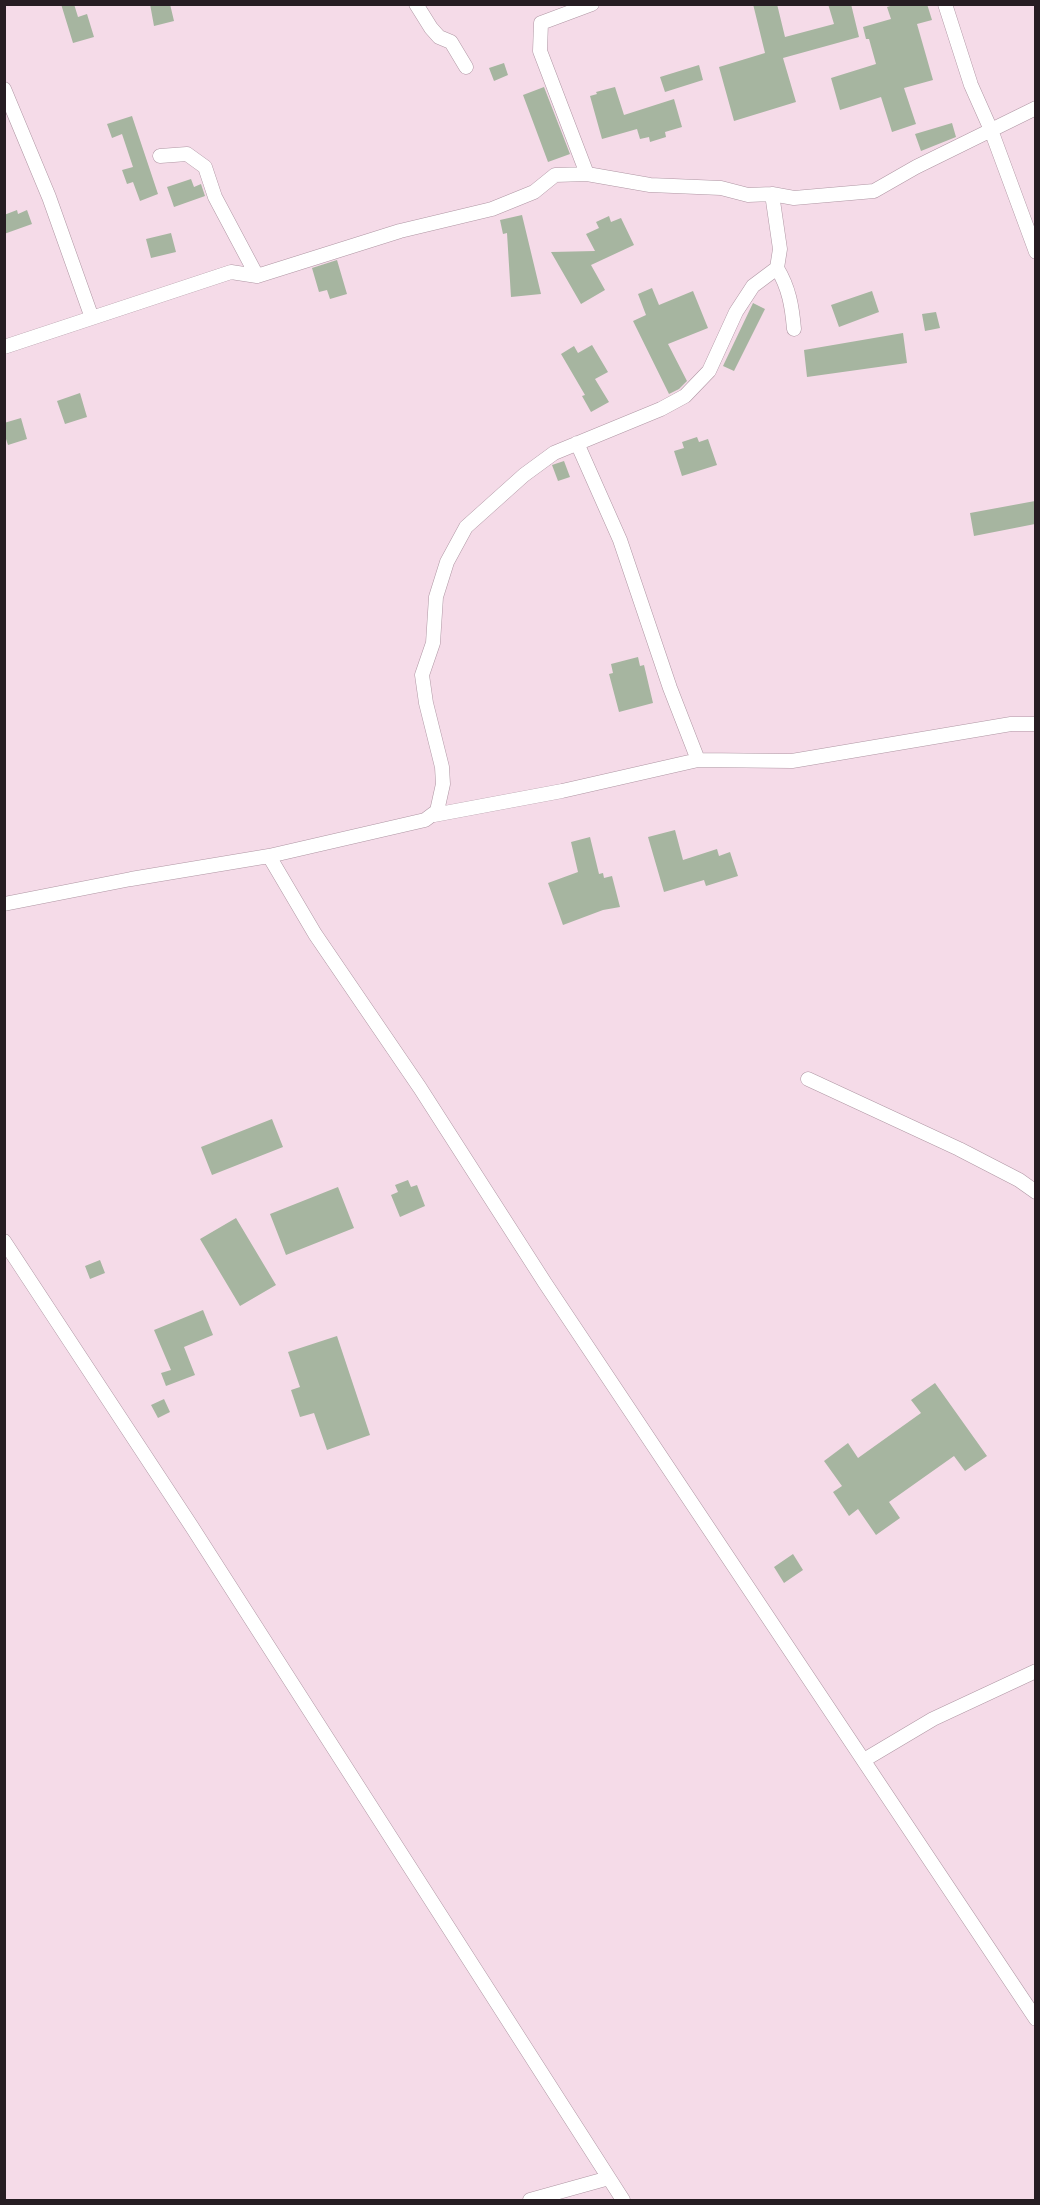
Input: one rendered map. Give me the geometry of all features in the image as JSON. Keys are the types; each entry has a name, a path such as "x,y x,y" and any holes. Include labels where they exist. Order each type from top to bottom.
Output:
{"street":[{"path":"416,4 439,37 451,42 466,67"},
{"path":"551,4 552,19"},
{"path":"586,174 540,51 541,23 592,4"},
{"path":"945,4 971,85 991,130 1035,252"},
{"path":"4,89 49,198 92,318"},
{"path":"4,347 231,272 257,276 400,231 492,209 534,192 555,176 586,174 650,185 721,188 748,195 772,194 794,198 874,191 1035,108"},
{"path":"160,156 187,154 205,167 215,197 257,276"},
{"path":"772,194 780,249 777,268 786,283 794,329"},
{"path":"4,904 131,879 269,856 425,820 434,814 437,811 443,784 442,767 426,703 423,675 433,643 436,597 447,562 466,527 524,475 554,453 661,409 686,396 709,371 736,312 753,286 777,268"},
{"path":"578,443 620,540 670,688 698,760"},
{"path":"434,814 562,791 698,760 792,761 1011,724 1035,724"},
{"path":"269,856 315,934 420,1088 545,1283 1035,2019"},
{"path":"808,1079 959,1149 1019,1180 1035,1192"},
{"path":"4,1241 192,1527 623,2200"},
{"path":"864,1760 933,1719 1035,1671"},
{"path":"530,2200 609,2178"}],"building":[{"path":"61,4 74,4 78,17 87,14 94,37 73,43"},
{"path":"150,4 170,4 174,21 154,26"},
{"path":"753,4 777,4 785,37 834,24 828,4 851,4 859,37 783,58 796,102 734,121 719,67 765,53"},
{"path":"897,4 927,4 932,20 917,24 933,80 904,88 916,124 892,132 881,97 840,110 831,78 876,64 863,27 891,19 887,7"},
{"path":"504,63 508,75 494,81 489,68"},
{"path":"699,65 703,80 665,92 660,77"},
{"path":"544,87 570,154 548,162 523,95"},
{"path":"615,87 624,115 674,99 682,127 665,132 666,137 650,142 649,137 640,139 637,129 602,139 590,96"},
{"path":"132,116 158,194 140,201 133,182 127,184 122,170 133,167 122,134 112,138 107,124"},
{"path":"952,123 956,137 921,151 915,134"},
{"path":"191,179 194,187 201,184 205,196 174,207 167,187"},
{"path":"17,210 18,214 27,210 32,224 4,234 4,215"},
{"path":"522,215 541,294 511,297 507,233 503,234 500,220"},
{"path":"609,216 611,222 621,218 634,245 591,265 605,290 581,304 551,252 595,251 586,234 599,228 596,222"},
{"path":"171,233 176,252 151,258 146,239"},
{"path":"337,260 347,294 330,299 327,290 319,292 312,268"},
{"path":"652,288 659,305 693,291 708,328 668,344 687,381 679,389 669,394 633,321 646,315 638,294"},
{"path":"872,291 879,312 839,327 831,305"},
{"path":"753,303 765,309 734,371 723,366"},
{"path":"936,312 940,328 925,331 922,314"},
{"path":"903,333 907,363 807,377 804,350"},
{"path":"592,345 608,372 595,379 609,402 591,412 582,396 585,395 561,354 574,346 578,353"},
{"path":"80,393 87,417 65,424 57,401"},
{"path":"21,418 27,439 8,445 4,423"},
{"path":"697,437 699,442 708,439 717,465 682,476 674,451 684,448 682,442"},
{"path":"564,461 570,477 558,481 552,465"},
{"path":"1035,501 1035,524 974,536 970,513"},
{"path":"638,657 640,666 644,665 653,703 619,712 609,674 613,673 611,664"},
{"path":"675,830 683,860 717,849 719,856 730,852 738,876 706,886 704,880 664,892 648,837"},
{"path":"590,837 599,874 603,873 604,878 612,876 620,907 603,910 563,925 548,883 578,872 571,842"},
{"path":"272,1119 283,1147 212,1175 201,1147"},
{"path":"408,1180 411,1187 417,1185 425,1206 400,1217 391,1195 398,1192 395,1185"},
{"path":"338,1187 354,1228 286,1255 270,1214"},
{"path":"236,1218 276,1285 240,1306 200,1239"},
{"path":"100,1260 105,1273 90,1279 85,1266"},
{"path":"203,1310 213,1335 184,1347 195,1375 166,1386 161,1373 171,1370 154,1330"},
{"path":"337,1336 370,1435 327,1450 314,1413 300,1417 291,1390 300,1387 288,1352"},
{"path":"935,1383 987,1456 965,1471 954,1456 889,1502 900,1518 876,1535 858,1509 849,1516 833,1492 842,1486 824,1461 848,1443 858,1458 921,1413 911,1400"},
{"path":"164,1399 170,1412 158,1418 151,1405"},
{"path":"793,1554 803,1570 784,1583 774,1567"}]}
